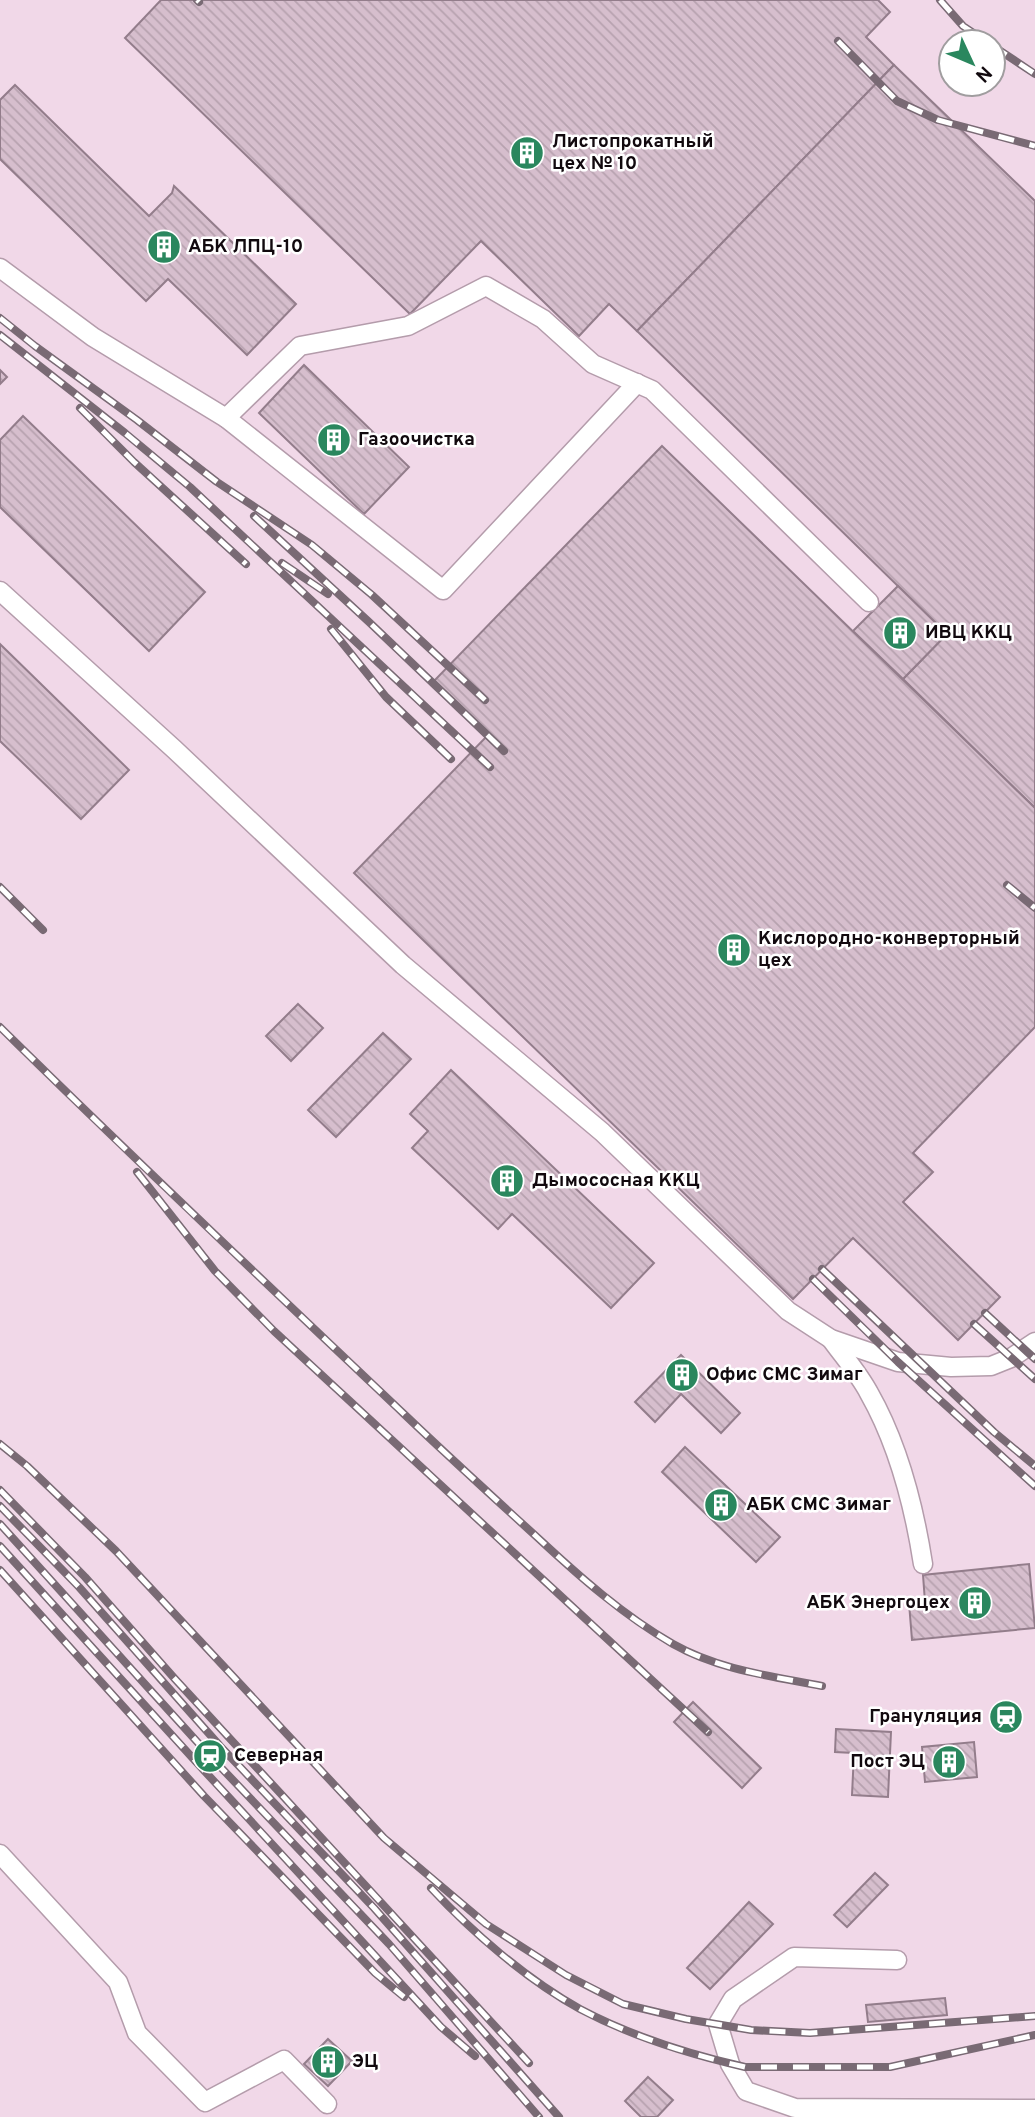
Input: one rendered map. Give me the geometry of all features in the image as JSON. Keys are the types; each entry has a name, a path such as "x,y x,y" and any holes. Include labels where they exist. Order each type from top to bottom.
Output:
{"lane":[{"path":"0,268 93,337 226,418 443,590 637,383"},
{"path":"226,418 300,345 408,326 486,286 544,319 593,364 652,390 869,602"},
{"path":"0,591 193,767 402,965 601,1132 789,1311 831,1339 898,1362 951,1367 991,1366 1011,1358 1035,1342"},
{"path":"831,1339 869,1393 893,1447 916,1521 923,1564"},
{"path":"0,1854 118,1982 137,2033 205,2102 284,2060 327,2104"},
{"path":"897,1960 793,1957 733,1999 718,2024 730,2064 746,2091 795,2108 1035,2109"}],"building":[{"name":"Листопрокатный цех № 10","path":"161,0 878,0 890,12 866,37 894,65 637,331 609,304 579,336 481,241 410,314 125,38"},
{"path":"894,65 1035,201 1035,808 903,679 947,634 637,331"},
{"name":"АБК ЛПЦ-10","path":"15,85 149,216 172,193 174,186 296,304 247,355 168,279 146,301 0,159 0,100"},
{"name":"Газоочистка","path":"304,365 409,467 364,514 259,413"},
{"path":"0,370 7,377 0,384"},
{"path":"23,416 205,592 149,651 0,507 0,440"},
{"name":"Кислородно-конверторный цех","path":"662,446 1035,808 1035,1027 913,1153 933,1172 903,1202 1000,1297 958,1340 853,1238 793,1299 354,873 489,734 434,681"},
{"name":"ИВЦ ККЦ","path":"898,586 947,634 903,679 853,631"},
{"path":"0,644 129,770 81,819 0,741"},
{"path":"298,1004 323,1028 291,1061 266,1036"},
{"path":"383,1033 411,1059 336,1137 308,1110"},
{"name":"Дымососная ККЦ","path":"451,1070 654,1263 611,1308 512,1214 498,1229 412,1148 428,1131 410,1114"},
{"name":"Офис СМС Зимаг","path":"681,1355 740,1413 721,1433 681,1394 655,1422 635,1402"},
{"name":"АБК СМС Зимаг","path":"685,1447 780,1537 756,1562 662,1472"},
{"name":"АБК Энергоцех","path":"1029,1564 1035,1628 912,1640 909,1603 925,1602 923,1575"},
{"path":"693,1702 761,1768 742,1788 674,1722"},
{"path":"836,1729 891,1732 888,1797 852,1795 854,1753 835,1752"},
{"name":"Пост ЭЦ","path":"974,1742 977,1777 925,1782 922,1747"},
{"path":"875,1873 888,1885 847,1927 834,1915"},
{"path":"749,1902 773,1924 710,1989 687,1968"},
{"path":"945,1998 947,2015 868,2022 866,2005"},
{"name":"ЭЦ","path":"328,2039 352,2061 328,2086 304,2064"},
{"path":"648,2077 673,2100 657,2117 641,2117 625,2101"}],"railway":[{"path":"940,0 966,28"},
{"path":"838,41 897,101 938,120 1035,146"},
{"path":"1007,55 1035,74"},
{"path":"0,318 217,482 312,545 372,595 485,700"},
{"path":"0,335 190,487 490,767"},
{"path":"80,408 134,462 246,564"},
{"path":"254,516 504,751"},
{"path":"282,563 328,594"},
{"path":"331,629 386,697 451,759"},
{"path":"1007,885 1035,908"},
{"path":"0,887 43,930"},
{"path":"0,1027 421,1430 602,1595 655,1633 691,1653 746,1671 822,1686"},
{"path":"137,1172 215,1271 274,1331 708,1732"},
{"path":"822,1269 994,1432 1035,1466"},
{"path":"813,1279 898,1362 1035,1486"},
{"path":"985,1313 1035,1359"},
{"path":"974,1324 1035,1379"},
{"path":"0,1444 27,1466 116,1551 384,1838 486,1924 566,1975 623,2004 686,2019 751,2030 810,2033 1035,2016"},
{"path":"0,1490 85,1577 175,1679 529,2063"},
{"path":"0,1506 79,1587 220,1746 374,1908 559,2117"},
{"path":"0,1524 210,1756 389,1944 539,2117"},
{"path":"0,1546 441,2027 475,2056"},
{"path":"0,1570 204,1796 375,1973 404,1997"},
{"path":"431,1888 501,1954 540,1984 580,2009 640,2036 724,2062 745,2067 890,2067 1035,2035"}],"place":[{"name":"Листопрокатный цех № 10","path":"527,153"},
{"name":"АБК ЛПЦ-10","path":"164,247"},
{"name":"Газоочистка","path":"334,440"},
{"name":"ИВЦ ККЦ","path":"900,633"},
{"name":"Кислородно-конверторный цех","path":"734,950"},
{"name":"Дымососная ККЦ","path":"507,1181"},
{"name":"Офис СМС Зимаг","path":"682,1375"},
{"name":"АБК СМС Зимаг","path":"721,1505"},
{"name":"АБК Энергоцех","path":"975,1603"},
{"name":"Грануляция","path":"1006,1717"},
{"name":"Северная","path":"210,1756"},
{"name":"Пост ЭЦ","path":"949,1762"},
{"name":"ЭЦ","path":"328,2062"}]}
